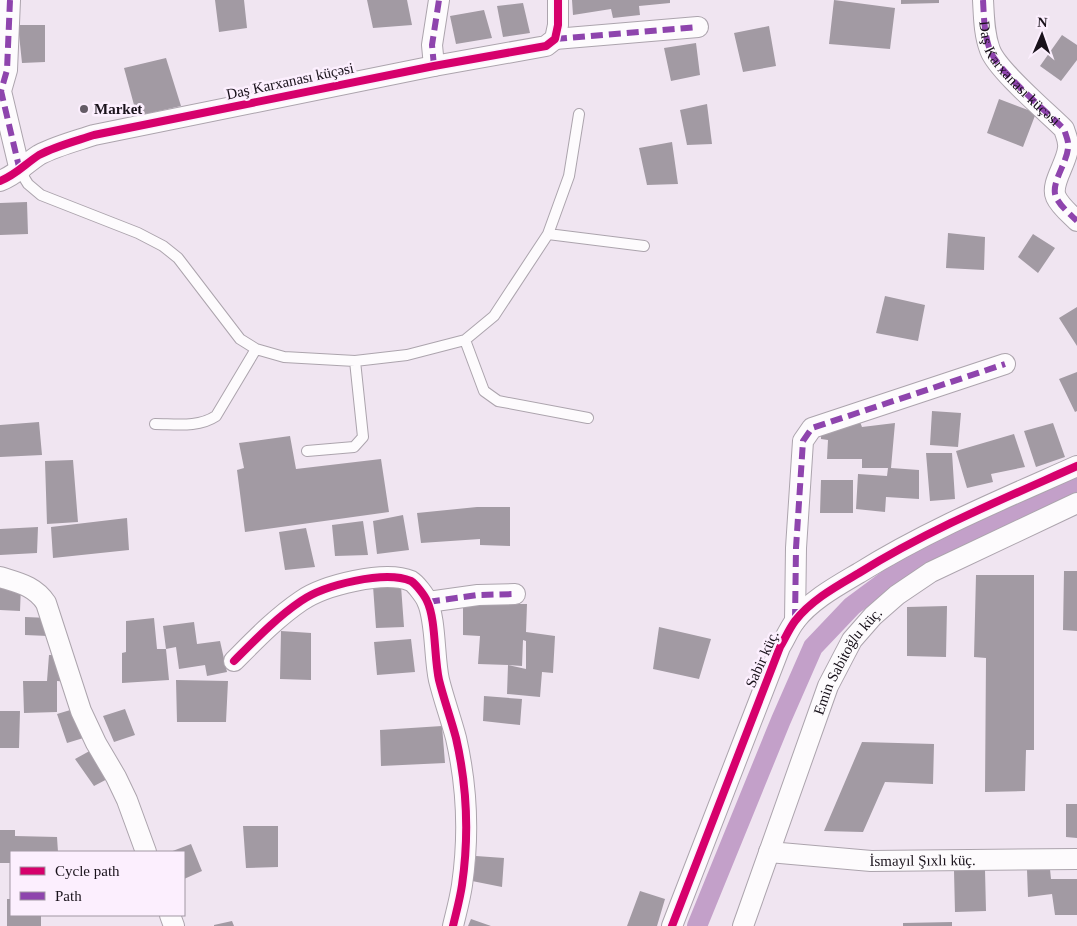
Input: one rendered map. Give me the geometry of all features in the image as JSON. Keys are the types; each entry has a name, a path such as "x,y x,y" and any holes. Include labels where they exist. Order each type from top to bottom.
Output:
{"street":[{"path":"10,0 7,70 0,91 20,171"},
{"path":"434,66 432,45 439,0"},
{"path":"555,39 558,26 558,0"},
{"name":"Daş Karxanası küçəsi","path":"983,0 986,35 990,52 1002,69 1064,129 1068,146 1054,192 1056,199 1077,221"},
{"name":"Daş Karxanası küçəsi","path":"0,181 20,171 29,162 42,154 60,146 94,136 434,66 546,46 555,39 698,27"},
{"path":"795,621 796,548 803,441 812,428 1005,364"},
{"name":"Sabir küç.","path":"672,926 780,647 795,621 812,604 833,588 885,556 946,524 1077,466"},
{"name":"Emin Sabitoğlu küç.","path":"743,926 828,686 852,640 873,616 897,595 931,572 1077,503"},
{"path":"0,577 29,586 40,594 46,603 81,711 127,800 146,851"},
{"path":"234,662 278,617 304,599 334,586 376,578 397,578 413,582 428,602 432,619 435,658 439,679 456,739 464,788 467,840 462,886 453,926"},
{"path":"428,602 478,595 515,594"},
{"name":"İsmayıl Şıxlı küç.","path":"769,852 871,861 1077,859"}],"lane":[{"path":"20,171 28,184 41,195 138,233 163,246 178,258 240,339 256,349 284,357 355,361 407,355 465,340 494,316 548,234 569,176 579,114"},
{"path":"548,234 644,246"},
{"path":"465,340 484,391 498,401 588,418"},
{"path":"154,424 185,425 207,422 216,416 256,349"},
{"path":"307,451 354,446 363,437 355,361"}],"building":[{"path":"215,0 244,0 247,28 219,32"},
{"path":"367,0 407,0 412,25 373,28"},
{"path":"572,0 670,0 670,3 639,6 640,15 613,18 611,9 573,15"},
{"path":"834,0 895,8 890,49 829,44"},
{"path":"901,0 939,0 939,3 901,4"},
{"path":"523,3 530,33 503,37 497,6"},
{"path":"484,10 492,38 456,44 450,16"},
{"path":"18,25 45,25 45,62 22,63"},
{"path":"769,26 776,66 743,72 734,33"},
{"path":"1062,35 1077,45 1077,60 1061,81 1040,66"},
{"path":"696,43 700,75 671,81 664,48"},
{"path":"166,58 181,106 137,116 124,68"},
{"path":"999,99 1036,113 1023,147 987,133"},
{"path":"707,104 712,144 687,145 680,110"},
{"path":"672,142 678,184 647,185 639,148"},
{"path":"27,202 28,234 0,235 0,203"},
{"path":"948,233 985,237 984,270 946,268"},
{"path":"1033,234 1055,248 1038,273 1018,257"},
{"path":"885,296 925,305 918,341 876,333"},
{"path":"1077,307 1077,346 1059,318"},
{"path":"1077,372 1077,411 1075,412 1059,379"},
{"path":"932,411 961,413 958,447 930,445"},
{"path":"858,417 862,427 895,423 891,468 919,470 919,499 886,497 885,512 856,509 858,474 887,476 888,468 862,468 862,459 827,459 828,440 821,439 821,430"},
{"path":"39,422 42,455 0,457 0,425"},
{"path":"1053,423 1065,457 1036,467 1024,431"},
{"path":"1014,434 1025,467 991,474 993,482 967,488 956,451"},
{"path":"290,436 296,469 381,459 389,512 245,532 237,470 244,468 239,443"},
{"path":"926,453 952,453 955,499 930,501"},
{"path":"73,460 78,522 47,524 45,461"},
{"path":"821,480 853,480 853,513 820,513"},
{"path":"477,507 510,507 510,546 480,545 480,539 421,543 417,513"},
{"path":"403,515 409,550 377,554 373,521"},
{"path":"127,518 129,550 53,558 51,527"},
{"path":"363,521 368,555 335,556 332,525"},
{"path":"38,527 37,553 0,555 0,529"},
{"path":"306,528 315,567 285,570 279,532"},
{"path":"1064,571 1077,571 1077,631 1063,630"},
{"path":"976,575 1034,575 1034,750 1026,750 1025,791 985,792 986,658 974,657"},
{"path":"0,578 21,585 20,611 0,610"},
{"path":"373,586 401,586 404,627 376,628"},
{"path":"463,604 527,604 526,632 555,636 553,673 542,672 540,697 507,694 508,665 478,664 480,636 463,635","holes":["523,640 526,641 526,669 508,665 522,666"]},
{"path":"947,606 946,657 907,656 907,607"},
{"path":"25,617 49,618 48,636 25,635"},
{"path":"154,618 157,649 166,649 169,680 122,683 122,653 126,652 126,621"},
{"path":"194,622 197,644 220,641 227,672 207,676 205,665 179,669 176,647 166,649 163,626"},
{"path":"659,627 711,639 699,679 653,669"},
{"path":"281,631 311,633 311,680 280,679"},
{"path":"411,639 415,672 377,675 374,642"},
{"path":"49,655 62,655 70,682 57,681 57,712 24,713 23,681 47,681"},
{"path":"176,680 228,681 226,722 177,722"},
{"path":"484,696 522,699 520,725 483,721"},
{"path":"77,708 90,736 67,743 57,714"},
{"path":"125,709 135,735 114,742 103,716"},
{"path":"0,711 20,711 19,748 0,748"},
{"path":"442,726 445,763 381,766 380,730"},
{"path":"862,742 934,744 933,784 885,782 863,832 824,831"},
{"path":"95,748 113,776 94,786 75,759"},
{"path":"1066,804 1077,804 1077,838 1066,837"},
{"path":"243,826 278,826 278,867 246,868"},
{"path":"0,830 15,830 15,836 57,837 58,851 10,851 10,863 0,863"},
{"path":"191,844 202,871 185,879 185,851 173,851"},
{"path":"476,856 504,858 502,887 472,881"},
{"path":"1050,869 1051,879 1077,879 1077,915 1055,915 1052,894 1028,897 1027,870"},
{"path":"985,870 986,911 955,912 954,871"},
{"path":"640,891 665,899 657,926 627,926"},
{"path":"7,899 10,899 10,916 41,916 41,926 7,926"},
{"path":"471,919 491,926 468,926"},
{"path":"232,921 234,926 214,926 214,925"},
{"path":"952,922 952,926 903,926 903,923"}],"waterway":[{"path":"697,926 781,720 813,647 852,606 906,566 972,532 1077,484"}],"marked path":[{"path":"10,0 7,70 1,91 20,171"},
{"path":"434,66 432,45 439,0"},
{"path":"983,0 987,38 994,58 1023,91 1064,129 1068,148 1055,186 1055,192 1060,204 1077,221"},
{"path":"555,39 698,27"},
{"path":"795,621 796,548 803,441 812,428 1005,364"},
{"path":"428,602 478,595 515,594"}],"cycle path":[{"path":"0,181 11,176 39,155 59,146 94,135 434,66 546,46 555,39 558,25 558,0"},
{"path":"672,926 780,647 801,613 833,588 885,557 966,516 1077,466"},
{"path":"234,661 283,615 311,595 339,585 371,578 400,578 411,581 418,587 430,609 439,680 456,738 465,793 466,849 460,895 453,926"}],"place":[{"name":"Market","path":"84,109"}]}
